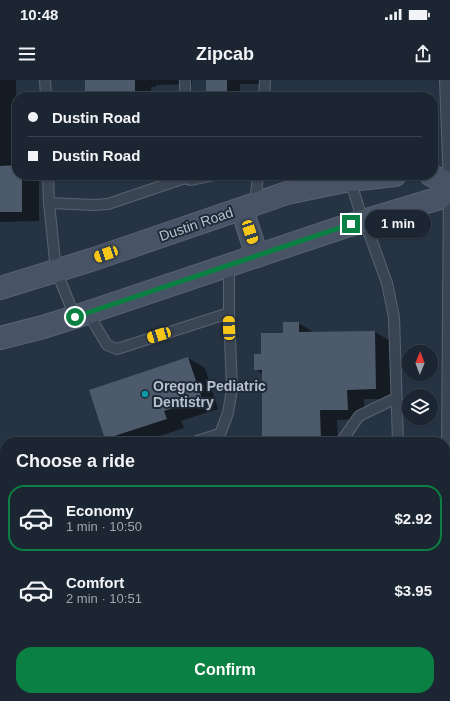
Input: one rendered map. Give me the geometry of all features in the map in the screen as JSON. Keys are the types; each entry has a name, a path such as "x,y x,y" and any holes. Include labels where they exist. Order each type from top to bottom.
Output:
{"street":[{"name":"Dustin Road","path":"0,288 91,260 287,193 350,180"},
{"path":"0,338 82,315 363,221 440,198 443,182"},
{"path":"248,206 257,256"}],"lane":[{"path":"45,80 46,92"},
{"path":"185,80 185,92"},
{"path":"264,92 265,80"},
{"path":"445,80 443,182 447,437"},
{"path":"48,180 56,270 82,315 107,345 117,348 229,313"},
{"path":"49,203 94,205 108,204 176,180"},
{"path":"248,206 256,180"},
{"path":"350,180 363,221 387,283 394,317 398,437"},
{"path":"218,437 228,413 232,389 229,266"},
{"path":"344,437 359,416 396,398"}],"building":[{"path":"85,80 135,80 135,92 85,92"},
{"path":"206,80 227,80 227,92 206,92"},
{"path":"12,165 12,180 22,180 22,212 0,212 0,166"},
{"path":"283,322 299,322 299,332 375,331 376,389 347,390 348,410 320,410 321,437 262,437 262,370 254,370 254,354 261,354 261,333 283,333"},
{"name":"Oregon Pediatric Dentistry","path":"188,357 202,399 164,411 167,419 111,437 104,437 89,390"}],"place":[{"name":"Oregon Pediatric Dentistry","path":"145,394"}],"route":[{"path":"75,317 351,224"}]}
